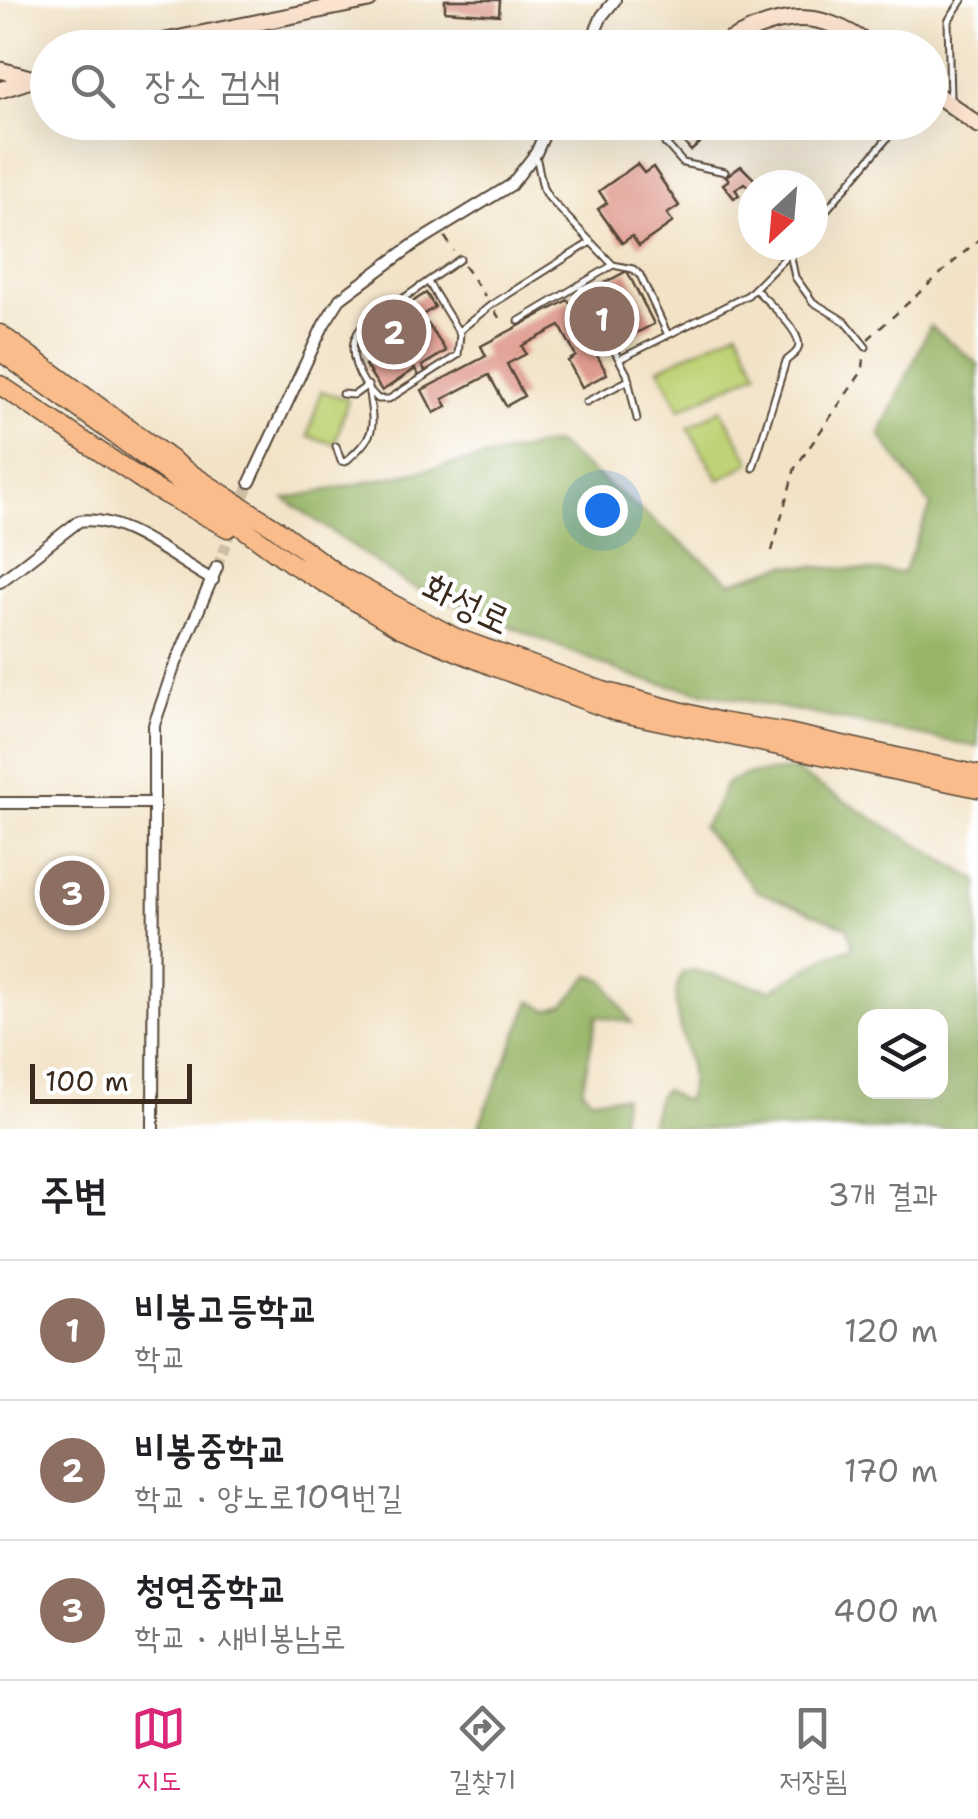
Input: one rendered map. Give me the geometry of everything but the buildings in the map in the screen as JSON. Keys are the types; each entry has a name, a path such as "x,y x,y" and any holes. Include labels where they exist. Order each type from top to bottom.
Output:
{"main road":[{"name":"화성로","path":"0,334 185,470 274,527 340,576 454,637 603,691 720,722 978,775"},
{"name":"화성로","path":"0,352 291,563 400,628 495,668 614,710 978,788"},
{"path":"0,385 157,490 291,563"}],"street":[{"path":"220,30 369,0"},
{"path":"596,30 615,0"},
{"path":"752,30 768,22 801,16 845,30"},
{"path":"0,70 30,76"},
{"path":"4,91 30,82"},
{"path":"950,105 978,125"},
{"path":"250,482 324,324 340,299 414,245 502,193 520,177 542,140"},
{"path":"0,582 79,520 95,518 118,524 213,580"},
{"path":"152,1129 154,725 217,567"},
{"path":"0,803 154,803"}],"lane":[{"path":"950,105 948,22 962,0"},
{"path":"662,140 683,163 725,172"},
{"path":"665,144 670,140"},
{"path":"828,208 886,140"},
{"path":"536,153 545,193 612,265 640,274 668,335"},
{"path":"459,331 491,305 591,242"},
{"path":"428,282 459,331 460,348 455,358 389,399 378,399 352,356 355,336 428,282 460,259"},
{"path":"620,359 756,290 784,260"},
{"path":"791,260 795,277 813,302 846,322 866,347"},
{"path":"518,321 612,265"},
{"path":"580,285 629,380 637,419"},
{"path":"753,468 785,366 799,343 790,326 756,290"},
{"path":"586,402 629,380"},
{"path":"342,394 354,395 368,386"},
{"path":"336,446 343,463 370,438 368,386"}],"path":[{"path":"447,240 479,287"},
{"path":"772,551 795,468 862,370 866,340 978,240"}],"green space":[{"path":"930,326 978,364 978,747 639,679 408,585 285,499 555,443 731,582 786,565 903,573 931,506 880,435"},
{"path":"738,330 758,372 680,409 659,368"},
{"path":"321,391 348,399 335,444 308,436"},
{"path":"721,409 751,462 719,480 688,428"},
{"path":"793,770 978,881 978,1129 649,1129 658,1096 665,1090 687,1100 690,1068 676,1005 682,973 693,970 772,990 830,955 853,948 847,927 757,891 702,827 726,784 747,774"},
{"path":"590,975 604,980 632,1023 597,1016 582,1090 591,1098 624,1097 620,1129 489,1129 479,1125 531,1001 547,1010 564,1005"}],"tunnel":[{"path":"239,510 250,482"},
{"path":"217,567 233,526"}],"place":[{"name":"비봉고등학교","path":"602,319"},
{"name":"비봉중학교","path":"394,332"},
{"name":"청연중학교","path":"72,893"}]}
